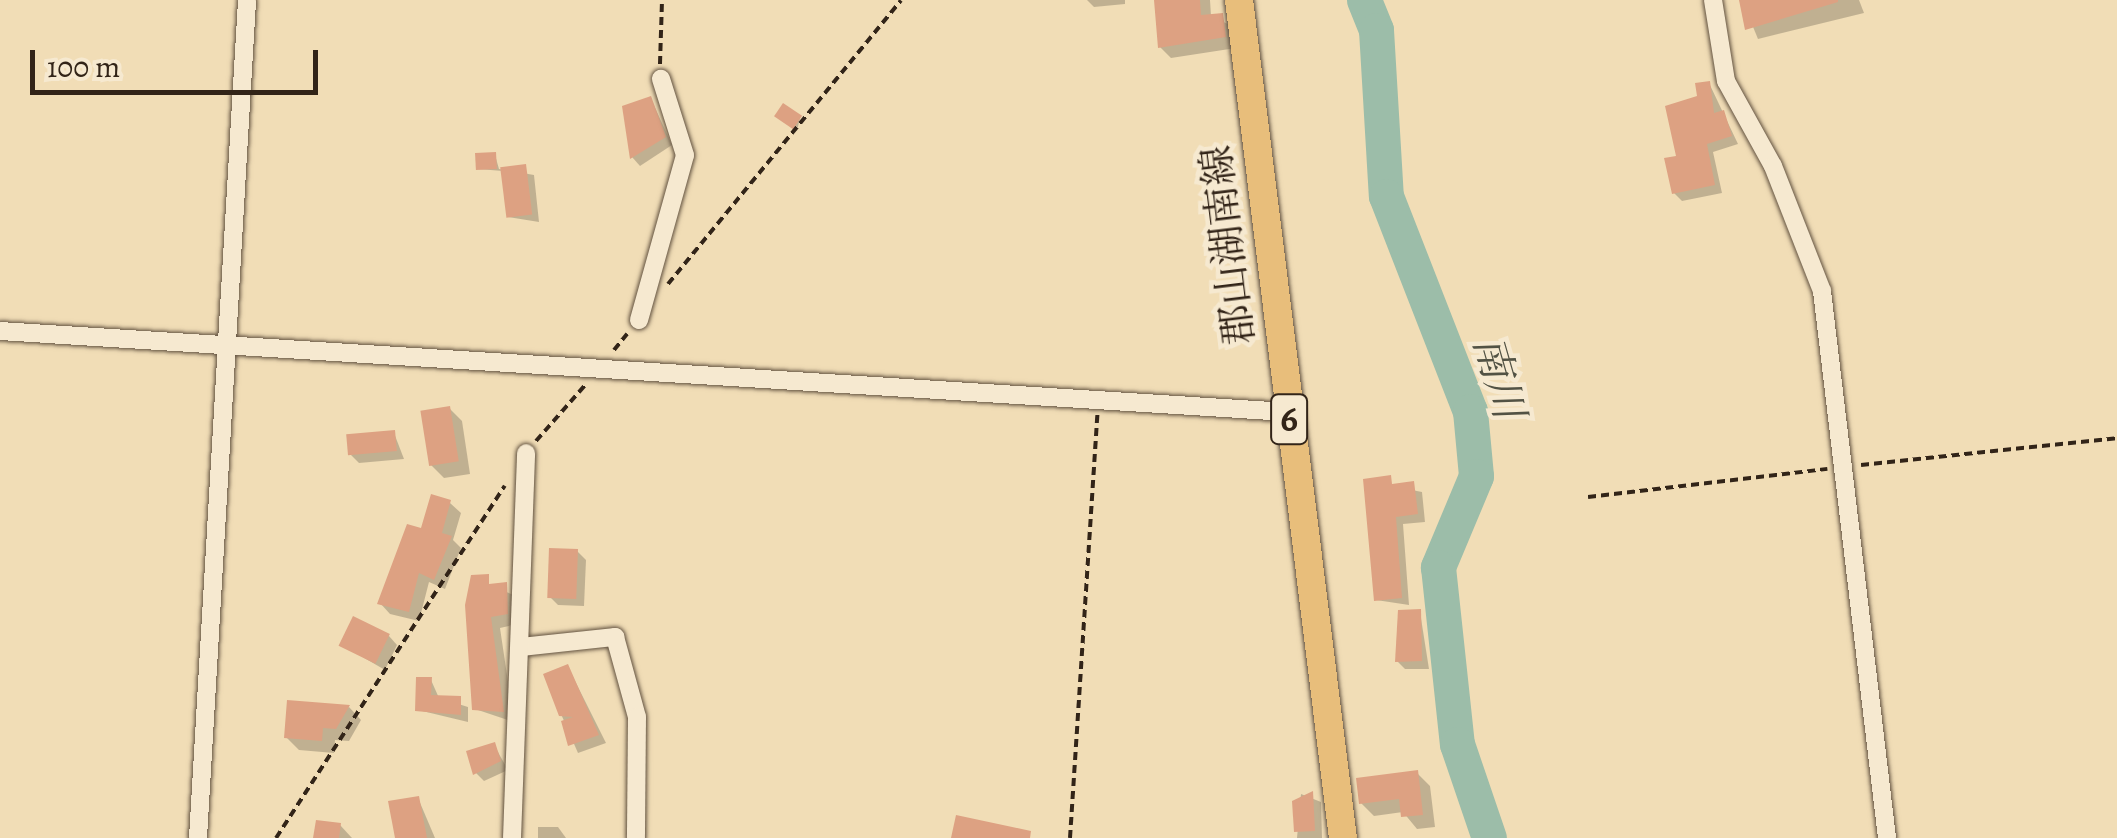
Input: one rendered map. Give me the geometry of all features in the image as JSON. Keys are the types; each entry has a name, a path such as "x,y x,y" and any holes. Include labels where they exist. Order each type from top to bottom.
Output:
{"main road":[{"name":"郡山湖南線","path":"1239,0 1343,838"}],"street":[{"path":"198,838 223,346 247,0"},
{"path":"1713,0 1726,81 1773,166 1822,291 1887,838"},
{"path":"639,320 685,155 661,78"},
{"path":"0,331 1288,412"},
{"path":"512,838 522,646 526,453"},
{"path":"522,646 615,636 637,717 636,838"}],"path":[{"path":"661,78 662,0"},
{"path":"276,838 526,453 901,0"},
{"path":"1070,838 1098,400"}],"building":[{"path":"1154,0 1200,0 1201,15 1223,13 1226,37 1158,48"},
{"path":"1739,0 1838,0 1838,2 1745,30"},
{"path":"1710,81 1714,113 1724,110 1732,136 1707,144 1715,185 1672,194 1664,158 1676,156 1665,106 1697,96 1695,83"},
{"path":"651,96 666,137 630,159 622,106"},
{"path":"783,103 802,116 793,129 774,116"},
{"path":"496,152 497,169 476,170 475,153"},
{"path":"526,164 532,215 506,218 500,167"},
{"path":"450,406 459,461 429,466 420,411"},
{"path":"395,430 397,451 348,455 346,434"},
{"path":"1391,475 1392,484 1414,481 1418,514 1396,517 1402,598 1374,601 1363,479"},
{"path":"431,494 451,500 442,533 452,536 434,580 419,573 409,612 377,604 407,524 421,528"},
{"path":"549,548 578,549 576,599 547,598"},
{"path":"489,574 489,584 507,582 508,614 491,617 504,712 472,710 465,605 471,575"},
{"path":"1421,609 1422,661 1395,662 1398,610"},
{"path":"353,616 390,634 375,664 339,646"},
{"path":"568,664 599,735 568,746 561,721 573,717 559,716 543,674"},
{"path":"416,677 432,677 431,695 461,696 461,715 415,711"},
{"path":"287,700 350,705 336,729 323,728 322,741 284,738"},
{"path":"495,742 501,761 473,775 466,751"},
{"path":"1418,770 1423,815 1401,817 1399,799 1359,804 1356,778"},
{"path":"1313,791 1315,831 1294,832 1292,801"},
{"path":"419,796 427,838 395,838 388,801"},
{"path":"956,815 1031,831 1030,838 951,838"},
{"path":"316,820 341,823 339,838 313,838"}],"waterway":[{"name":"南川","path":"1364,0 1376,30 1386,196 1470,411 1476,476 1438,567 1457,744 1489,838"}]}
